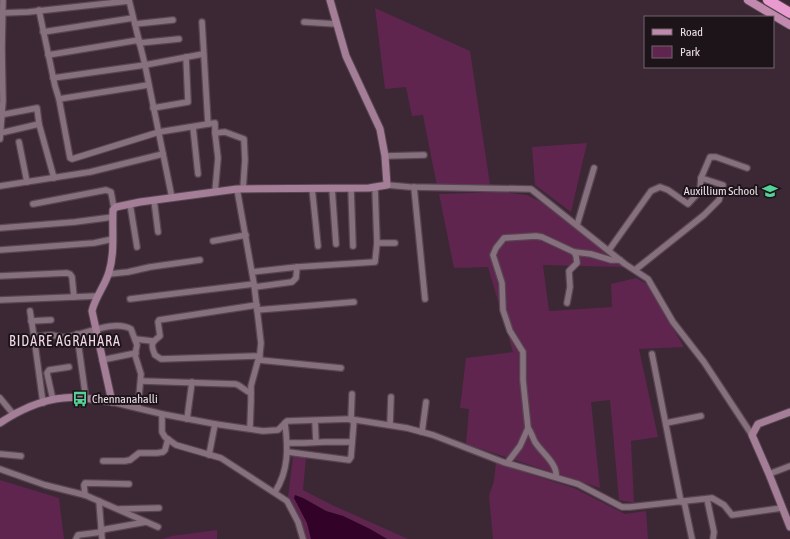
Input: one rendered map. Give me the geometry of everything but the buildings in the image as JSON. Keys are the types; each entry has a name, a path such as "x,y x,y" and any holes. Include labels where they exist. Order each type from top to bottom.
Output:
{"highway":[{"path":"768,0 790,13"}],"main road":[{"path":"748,0 790,25"}],"street":[{"path":"0,139 1,14 3,0"},
{"path":"330,0 346,56 380,129 385,156 386,185"},
{"path":"1,14 114,1 129,1 145,65 172,198"},
{"path":"39,10 48,56 59,99 70,158 72,159 159,132 215,123 218,158 215,192"},
{"path":"43,32 134,21 173,20"},
{"path":"202,22 208,124"},
{"path":"304,22 336,24"},
{"path":"48,56 139,42 179,39"},
{"path":"53,78 145,65 203,54"},
{"path":"153,108 188,102 186,57"},
{"path":"59,99 148,85"},
{"path":"1,115 37,108 39,124 54,178"},
{"path":"0,132 39,124"},
{"path":"193,127 198,174"},
{"path":"215,133 225,132 244,140 245,160 240,189 261,343 259,358 252,380 250,428"},
{"path":"19,142 27,182"},
{"path":"0,186 90,172 163,154"},
{"path":"385,156 424,155"},
{"path":"609,250 650,191 660,187 668,190 688,204 700,191 701,178 710,157 716,157 748,168"},
{"path":"577,225 594,168"},
{"path":"635,270 704,216 719,200 723,185 701,178"},
{"path":"114,208 154,200 240,189 352,188 386,185 414,187 531,189 620,260 648,279 673,322 704,362 752,435 770,474 790,527"},
{"path":"252,272 297,267 373,263 376,261 377,243 374,187"},
{"path":"414,187 425,299"},
{"path":"312,188 318,246"},
{"path":"332,188 336,244"},
{"path":"352,188 353,246"},
{"path":"33,204 106,190 111,192 114,208 112,262 109,274 92,312 112,402"},
{"path":"154,200 158,232"},
{"path":"130,204 137,247"},
{"path":"0,228 75,222 113,217"},
{"path":"213,240 246,235"},
{"path":"556,477 557,474 555,470 528,428 523,380 523,352 510,331 503,310 502,283 493,255 496,248 504,238 536,236 542,237 574,252 591,254 611,260 620,260"},
{"path":"0,250 87,243 113,239"},
{"path":"377,243 395,243"},
{"path":"567,303 570,287 569,271 577,262 574,252"},
{"path":"109,274 200,260"},
{"path":"130,299 292,282 296,278 297,267"},
{"path":"0,276 67,273 72,277 74,297"},
{"path":"0,300 98,296"},
{"path":"135,339 152,341 160,336 159,320 257,308 354,302"},
{"path":"30,311 42,403"},
{"path":"31,321 51,320"},
{"path":"34,337 51,335 65,337 115,326 131,329 137,345 136,361 141,374 138,408"},
{"path":"77,334 86,399"},
{"path":"152,341 155,355 161,359 259,358 341,368"},
{"path":"102,360 136,353"},
{"path":"652,354 682,501 692,539"},
{"path":"53,400 47,373 49,370 69,367"},
{"path":"141,381 238,385 251,393"},
{"path":"187,419 192,382"},
{"path":"288,452 349,460 351,457 353,420 352,394"},
{"path":"390,425 391,397"},
{"path":"0,398 14,415"},
{"path":"0,423 14,415 42,403 63,398 112,402 187,419 263,431 275,430 290,421 353,420 390,425 422,432 507,463 578,484 622,507 712,498 724,505 732,514 782,508"},
{"path":"422,432 426,402"},
{"path":"752,435 758,424 790,412"},
{"path":"162,414 162,432 176,445 221,458 287,500 298,522 303,539"},
{"path":"666,424 701,416"},
{"path":"315,421 316,442"},
{"path":"275,492 282,481 288,452 285,423"},
{"path":"209,455 215,424"},
{"path":"507,463 520,446 528,428"},
{"path":"103,461 125,462 139,453 163,452 168,439"},
{"path":"288,443 352,442"},
{"path":"0,454 21,456"},
{"path":"770,474 790,466"},
{"path":"0,469 45,485 85,495 158,527"},
{"path":"85,495 85,483 129,484"},
{"path":"707,499 714,532 713,539"},
{"path":"99,501 102,539"},
{"path":"117,509 159,508"},
{"path":"76,539 78,535 146,522"}],"green space":[{"path":"375,8 470,51 490,185 437,186 423,115 412,116 406,87 385,89"},
{"path":"587,143 571,212 535,185 532,147"},
{"path":"503,192 527,195 543,203 624,267 543,265 549,311 612,307 611,284 636,278 647,284 684,347 639,349 658,437 631,441 634,503 619,500 610,400 591,402 600,488 466,444 469,409 460,408 466,358 513,352 488,267 454,268 439,194"},
{"path":"293,457 306,457 303,490 330,504 408,539 387,539 343,516 326,511 303,498 294,498 307,523 311,537 311,539 305,539 302,522 288,497"},
{"path":"496,462 516,470 574,488 625,514 646,511 648,539 493,539 489,496 494,481"},
{"path":"0,480 59,498 64,539 0,539"},
{"path":"217,530 217,539 162,539 172,536"}],"shaded area":[{"path":"295,495 326,511 343,516 387,539 311,539 307,523 294,498"}],"place":[{"name":"Auxillium School","path":"770,191"},
{"name":"Chennanahalli","path":"80,399"}],"district":[{"name":"BIDARE AGRAHARA","path":"65,341"}]}
